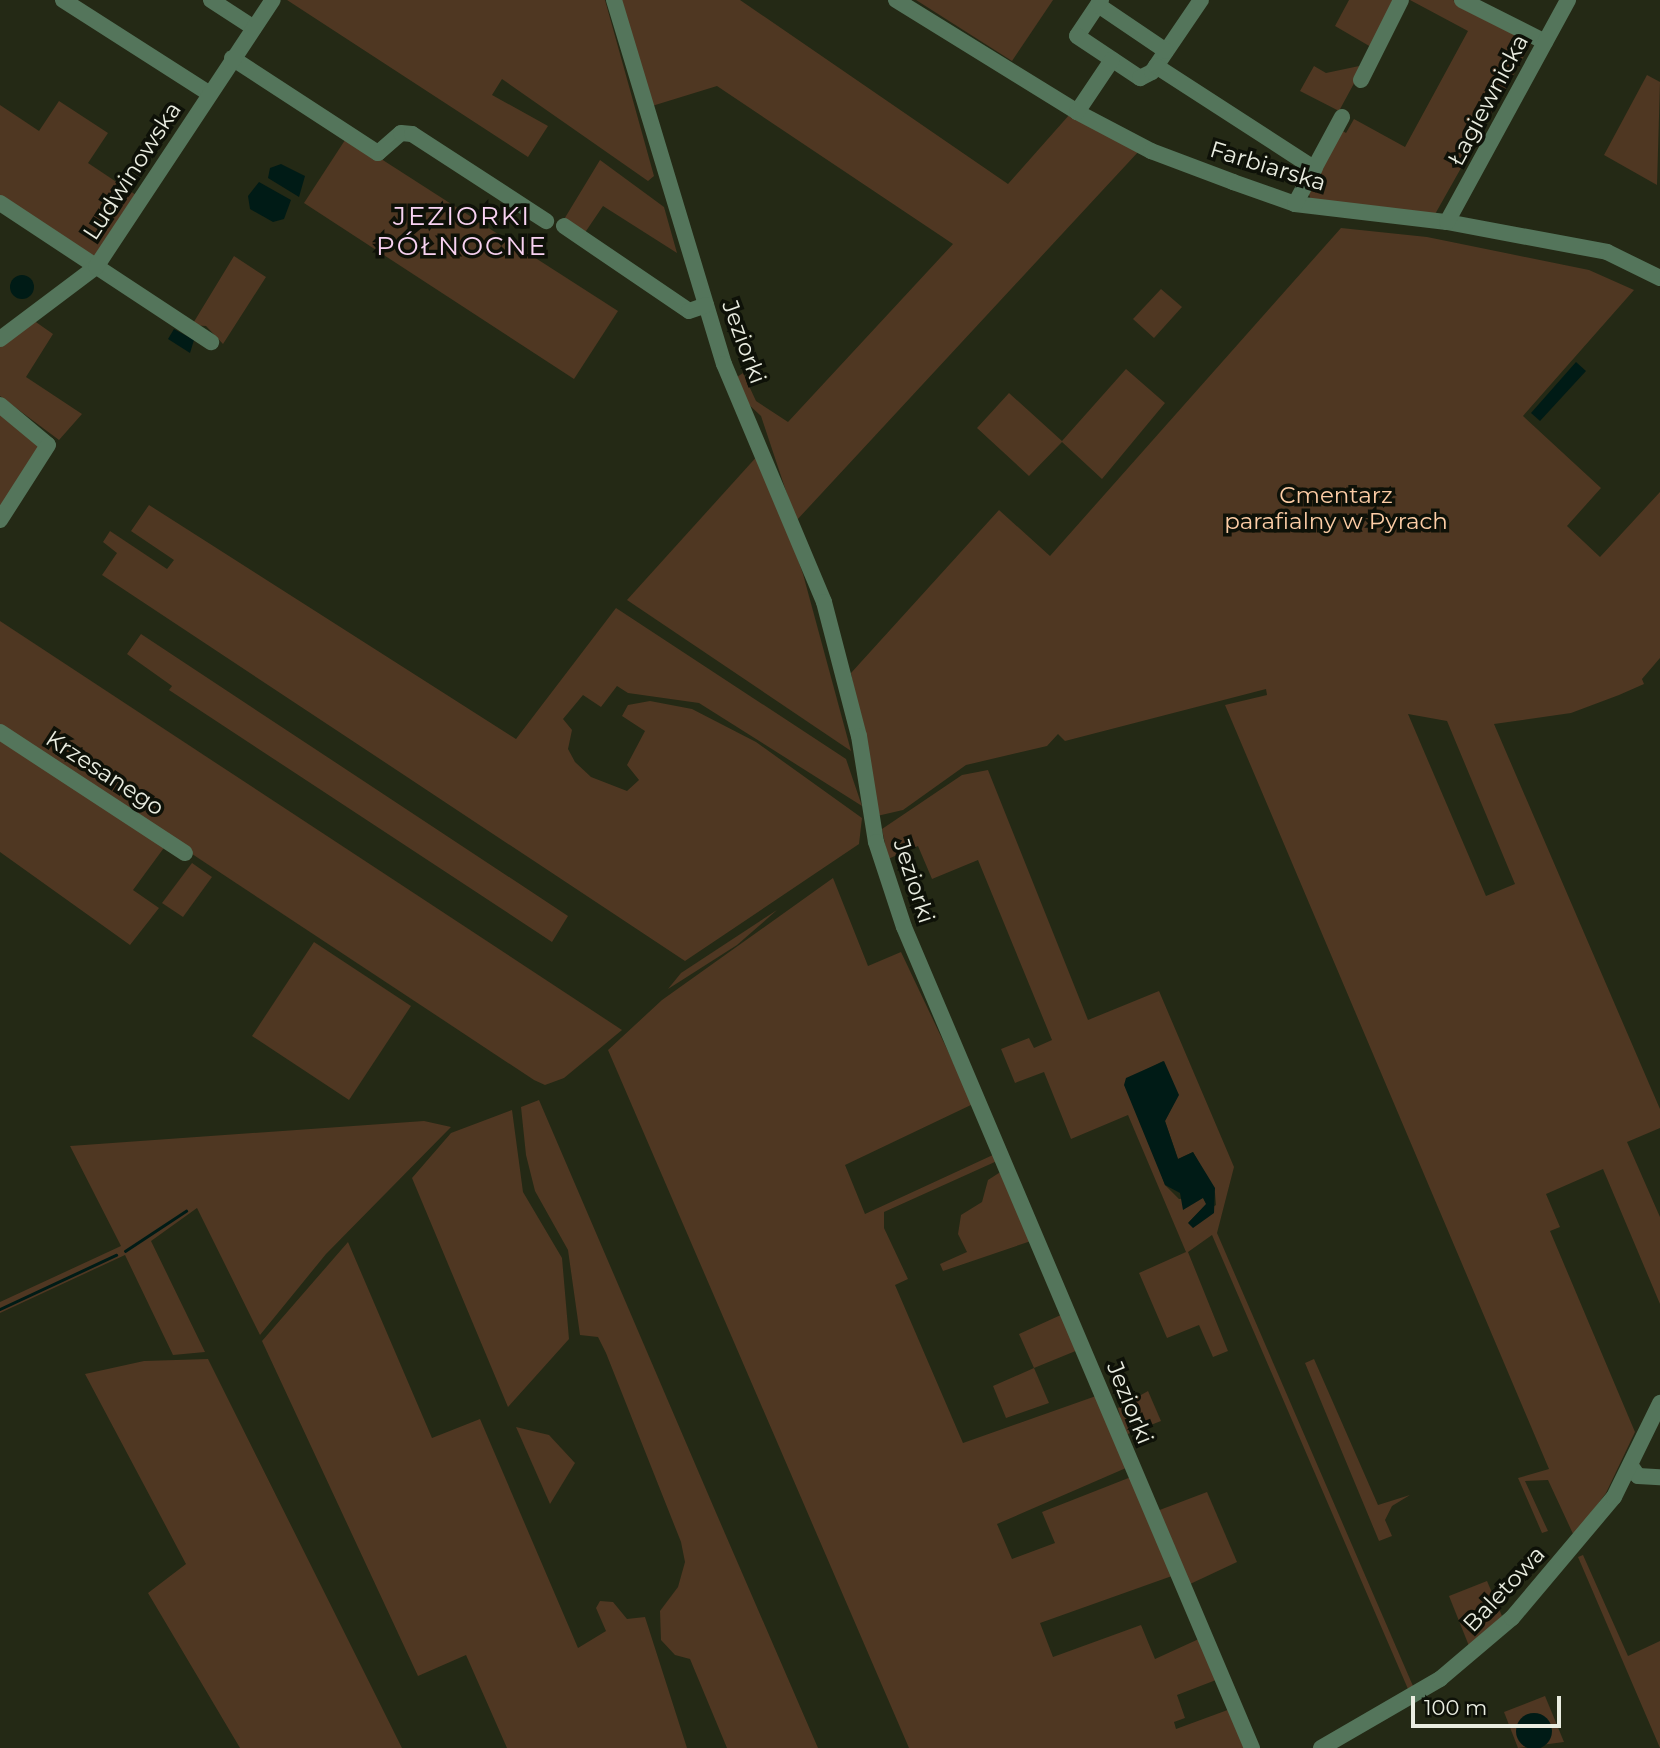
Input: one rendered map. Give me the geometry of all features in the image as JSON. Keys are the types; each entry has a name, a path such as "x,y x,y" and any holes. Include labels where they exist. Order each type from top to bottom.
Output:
{"street":[{"path":"63,0 210,94"},
{"path":"211,0 254,28"},
{"name":"Ludwinowska","path":"0,339 96,267 232,58 273,0"},
{"name":"Jeziorki","path":"614,0 729,378 824,602 859,736 876,842 904,927 1252,1748"},
{"name":"Farbiarska","path":"896,0 1077,112 1151,151 1295,204 1447,222 1607,252 1660,278"},
{"path":"1166,51 1099,2 1077,36 1140,78 1156,66 1201,0"},
{"path":"1361,80 1401,0"},
{"path":"1462,0 1545,42"},
{"name":"Łagiewnicka","path":"1447,222 1568,0"},
{"path":"232,58 378,153 401,133 412,134 546,221"},
{"path":"1077,112 1112,60"},
{"path":"1156,66 1315,169"},
{"path":"1295,204 1342,117"},
{"path":"0,203 211,342"},
{"path":"564,226 689,310 706,305"},
{"path":"0,405 48,445 0,520"},
{"name":"Krzesanego","path":"0,732 185,853"},
{"name":"Baletowa","path":"1321,1748 1440,1679 1492,1639 1596,1521 1631,1466 1660,1404"},
{"path":"1631,1466 1638,1476 1656,1477"}],"green space":[{"path":"287,0 605,0 654,176 648,181 502,79 492,95 548,126 528,157"},
{"path":"620,0 740,0 1008,184 1070,114 1139,151 796,521 761,416 746,402 737,377 743,373 756,401 788,422 953,244 717,86 652,106"},
{"path":"916,0 1053,0 1012,61"},
{"path":"1349,0 1397,0 1371,47 1335,26"},
{"path":"1410,0 1453,0 1532,42 1434,216 1312,202 1308,192 1341,130 1346,133 1354,119 1405,147 1468,31"},
{"path":"1364,65 1339,111 1300,91 1314,66 1326,73"},
{"path":"1647,75 1660,82 1657,185 1604,155"},
{"path":"59,101 108,133 88,163 136,195 94,257 0,197 0,105 39,131"},
{"path":"347,137 618,311 574,379 304,203"},
{"path":"600,160 664,207 677,253 603,206 584,234 563,221"},
{"name":"Cmentarz parafialny w Pyrach","path":"1341,228 1427,237 1589,270 1634,290 1523,416 1601,488 1567,526 1600,557 1660,492 1660,658 1642,679 1644,684 1619,695 1571,713 1494,724 1660,1109 1660,1128 1627,1142 1660,1217 1660,1304 1603,1169 1546,1194 1560,1227 1550,1231 1635,1432 1606,1493 1574,1536 1548,1480 1525,1481 1548,1531 1542,1533 1518,1478 1549,1469 1225,705 1267,695 1266,689 1065,741 1058,734 1047,746 966,765 903,810 877,816 851,673 999,510 1050,556","holes":["1408,714 1447,721 1515,884 1486,896"]},
{"path":"234,256 266,277 223,344 206,326 192,325"},
{"path":"1161,289 1182,307 1154,338 1133,319"},
{"path":"33,320 53,334 26,377 82,414 59,440 0,396 0,346"},
{"path":"1126,369 1165,403 1102,479 1062,442 1029,476 977,428 1009,393 1062,441"},
{"path":"0,414 42,445 0,511"},
{"path":"760,453 803,574 851,751 627,600"},
{"path":"149,505 516,739 616,608 846,759 862,806 699,703 628,693 617,686 601,707 583,695 563,719 572,730 568,749 575,762 591,777 627,791 639,780 627,765 645,731 622,716 628,705 650,701 692,709 756,742 862,818 859,844 685,961 102,575 117,553 103,542 110,531 167,569 174,560 131,531"},
{"path":"0,621 622,1030 564,1078 545,1085 534,1080 0,727"},
{"path":"141,634 568,916 552,942 169,690 172,686 127,654"},
{"path":"0,737 166,845 133,890 159,908 130,945 0,852"},
{"path":"988,770 1088,1020 1159,991 1234,1167 1217,1233 1413,1686 1408,1689 1212,1235 1188,1252 1228,1351 1213,1357 1199,1325 1167,1338 1139,1273 1186,1252 1128,1115 1071,1139 1044,1072 1015,1083 1001,1049 1029,1038 1034,1048 1052,1040 978,860 932,879 918,846 888,859 882,829 962,775","holes":["1163,1061 1176,1099 1165,1121 1178,1159 1193,1152 1215,1193 1216,1205 1188,1223 1207,1204 1203,1198 1179,1199 1165,1185 1128,1079"]},
{"path":"192,863 212,877 183,917 162,903"},
{"path":"833,878 868,966 901,952 973,1104 845,1165 865,1214 995,1154 997,1161 884,1212 884,1228 908,1279 895,1285 963,1443 1096,1396 1126,1468 997,1524 1012,1559 1055,1543 1042,1512 1131,1477 1172,1576 1040,1623 1053,1657 1141,1625 1155,1659 1201,1638 1216,1680 1177,1695 1185,1718 1174,1722 1176,1729 1233,1708 1249,1748 909,1748 608,1050 662,1000"},
{"path":"777,910 737,945 668,989 681,973"},
{"path":"314,942 411,1006 349,1100 252,1036"},
{"path":"539,1100 818,1748 727,1748 690,1659 675,1655 661,1640 660,1611 678,1587 685,1562 681,1542 606,1353 598,1337 580,1335 568,1250 535,1191 526,1155 521,1107"},
{"path":"512,1110 523,1192 562,1258 569,1339 508,1407 412,1178 451,1133"},
{"path":"424,1121 451,1127 326,1254 260,1335 197,1208 151,1241 205,1352 173,1355 125,1255 0,1313 0,1302 121,1246 70,1146"},
{"path":"1002,1171 1031,1241 943,1271 940,1264 967,1252 958,1234 961,1215 982,1202 988,1180"},
{"path":"348,1242 432,1438 480,1419 578,1648 606,1631 596,1608 600,1601 613,1602 627,1619 645,1617 687,1748 507,1748 466,1655 418,1676 262,1341"},
{"path":"1063,1314 1078,1350 1034,1368 1019,1334"},
{"path":"208,1359 402,1748 240,1748 148,1593 186,1564 85,1374 144,1361"},
{"path":"1314,1359 1378,1505 1410,1495 1392,1506 1385,1520 1392,1536 1379,1541 1305,1363"},
{"path":"1034,1368 1049,1403 1006,1418 993,1386"},
{"path":"1148,1391 1161,1421 1125,1435 1118,1408"},
{"path":"516,1427 549,1435 575,1463 550,1504"},
{"path":"1207,1492 1237,1562 1188,1585 1157,1511"},
{"path":"1583,1555 1628,1656 1660,1641 1660,1748 1578,1557"},
{"path":"1487,1581 1502,1616 1469,1646 1449,1596"},
{"path":"1545,1696 1564,1742 1518,1748 1504,1712"}],"water":[{"path":"281,164 305,176 299,197 268,178 270,168"},
{"path":"259,182 291,200 284,219 273,222 250,209 248,196"},
{"path":"22,275 31,278 34,287 31,296 22,299 13,296 10,287 13,278"},
{"path":"174,329 194,340 190,353 168,339"},
{"path":"1576,362 1586,371 1540,421 1531,413"},
{"path":"1164,1061 1179,1095 1165,1121 1178,1159 1193,1152 1215,1188 1214,1213 1193,1228 1188,1223 1206,1204 1203,1198 1183,1210 1180,1193 1165,1185 1124,1085 1126,1078"},
{"path":"1534,1713 1547,1718 1552,1731 1547,1744 1534,1749 1521,1744 1516,1731 1521,1718"}],"waterway":[{"path":"125,1251 186,1211"},
{"path":"0,1309 116,1255"}],"district":[{"name":"JEZIORKI PÓŁNOCNE","path":"462,232"}]}
